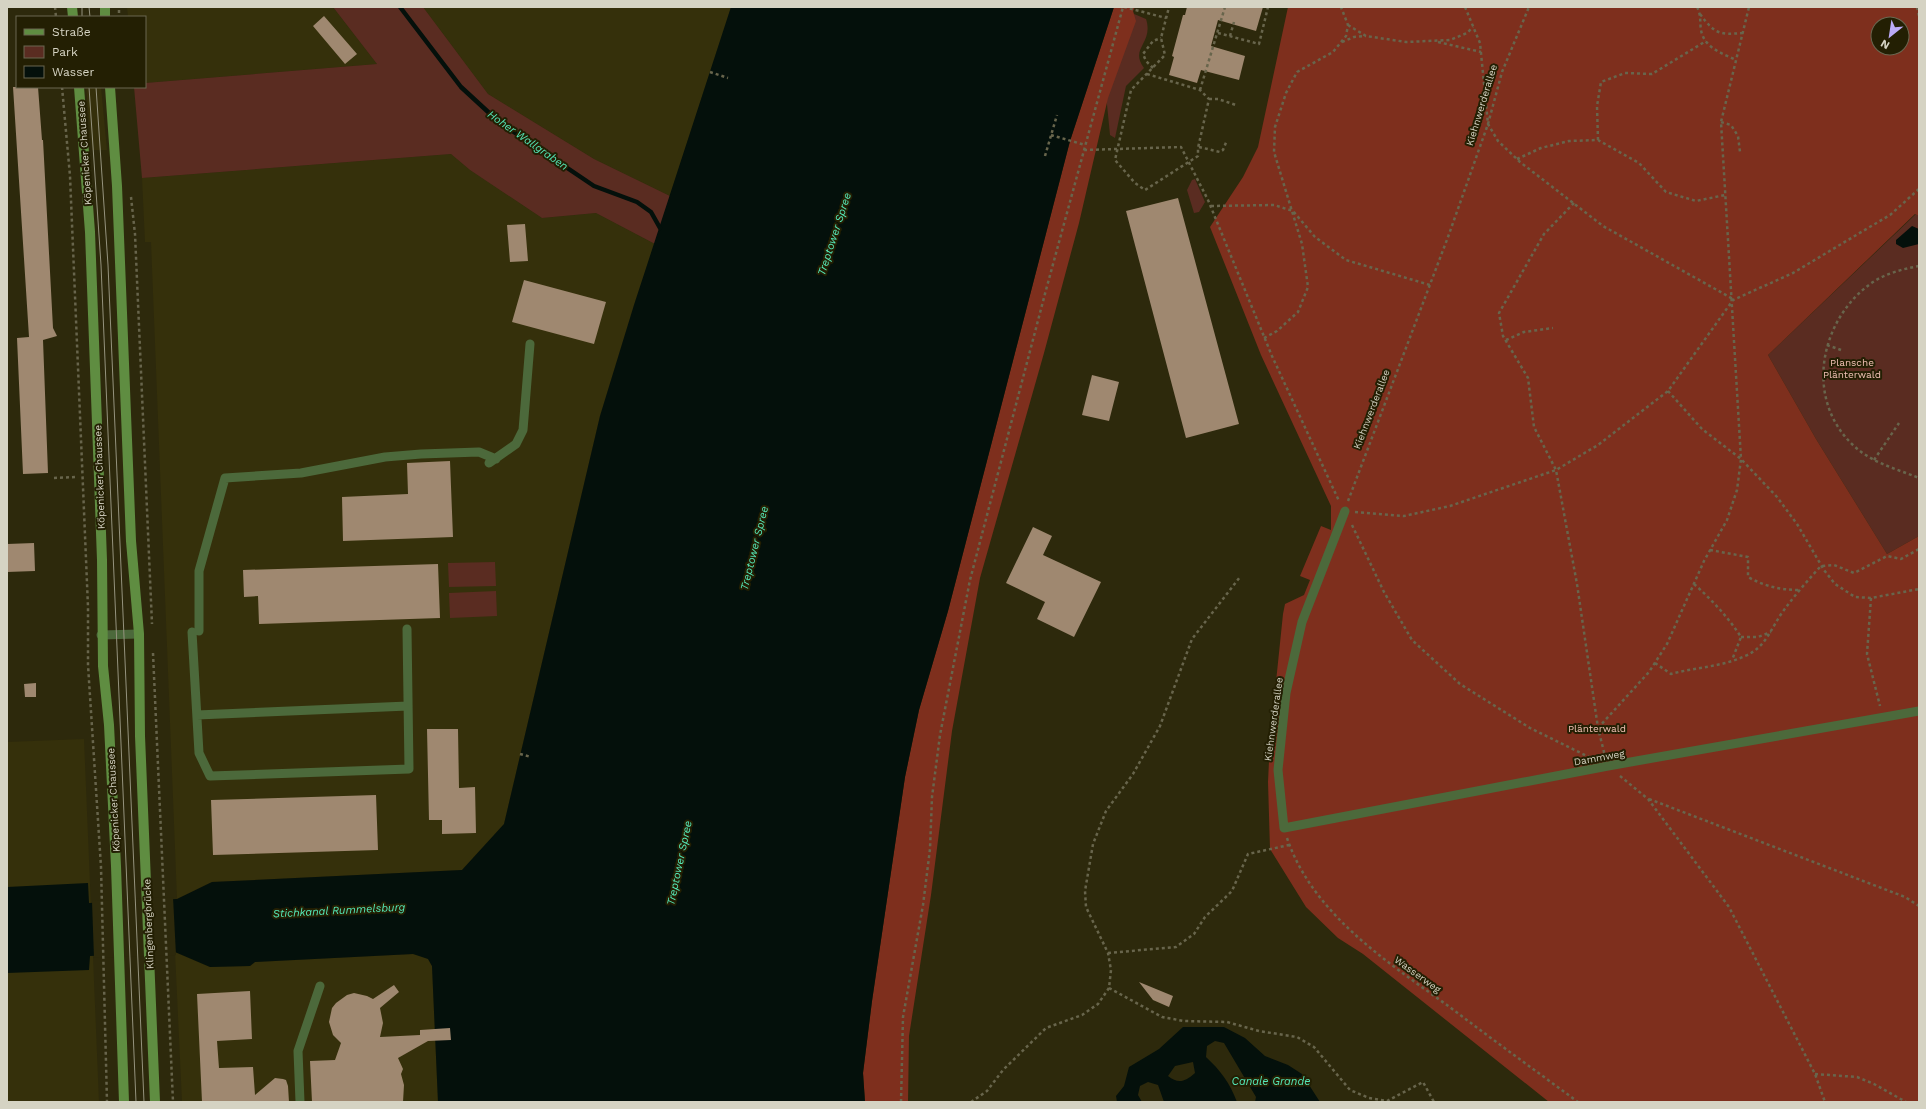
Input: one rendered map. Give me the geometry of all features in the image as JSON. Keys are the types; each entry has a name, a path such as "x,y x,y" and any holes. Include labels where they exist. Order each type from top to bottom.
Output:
{"main road":[{"name":"Köpenicker Chaussee","path":"79,88 90,232 102,552 101,635 109,725 116,866 124,1102"},
{"path":"110,88 117,186 131,541 139,634"},
{"name":"Klingenbergbrücke","path":"139,634 140,736 155,1102"}],"lane":[{"path":"407,629 409,769 210,776 198,754 196,715 196,632 199,571 225,478 301,473 385,457 421,454 479,452 493,461 516,444 523,430 530,344"},
{"name":"Kiehnwerderallee","path":"1284,828 1278,770 1286,693 1302,622 1345,511"},
{"path":"101,635 139,634"},
{"path":"196,715 408,706"},
{"name":"Dammweg","path":"1284,828 1608,766 1919,711"},
{"path":"300,1102 298,1051 320,986"}],"path":[{"path":"901,1102 903,1017 923,905 930,849 932,797 943,720 970,580 1123,7 1166,18"},
{"path":"1169,7 1161,38 1165,55 1130,90 1115,160 1135,183 1145,190 1189,162 1198,156 1209,99"},
{"path":"1200,90 1218,33 1224,7"},
{"path":"1218,33 1259,44 1268,7"},
{"path":"1264,338 1277,331 1298,312 1308,287 1302,244 1274,152 1275,127 1286,93 1297,72 1333,52 1346,36 1348,25 1341,7"},
{"path":"1465,7 1480,43 1488,124 1498,141 1517,158 1603,226 1733,300"},
{"name":"Kiehnwerderallee","path":"1345,511 1430,285 1488,124 1502,72 1529,7"},
{"path":"1697,7 1700,14 1710,27 1723,34 1743,33"},
{"path":"1598,728 1649,672 1667,644 1710,550 1727,520 1737,490 1741,459 1722,122 1749,7"},
{"path":"1917,7 1919,16"},
{"path":"1700,14 1702,35 1713,49 1736,60"},
{"path":"1230,36 1234,22"},
{"path":"1348,25 1366,36"},
{"path":"1433,42 1450,40 1467,33 1473,27"},
{"path":"1341,42 1354,37 1366,36 1406,42 1448,43 1481,52"},
{"path":"1153,68 1146,61 1143,54 1153,40 1161,38"},
{"path":"1598,140 1596,106 1601,82 1625,73 1652,74 1706,40"},
{"path":"710,72 728,78"},
{"path":"1147,74 1200,90 1209,99 1218,99 1236,105"},
{"path":"62,88 70,184 88,607 88,665 100,866 107,1102"},
{"path":"1045,156 1056,115"},
{"path":"1722,122 1731,125 1738,136 1740,152"},
{"path":"1051,135 1085,145"},
{"path":"1199,147 1220,152 1227,140"},
{"path":"1517,158 1541,148 1569,141 1598,140 1639,163 1666,192 1696,201 1725,195"},
{"path":"1084,150 1181,147 1211,206 1264,338 1331,485 1384,592 1412,640 1460,684 1530,728 1608,766 1648,799 1729,907 1815,1074 1825,1102"},
{"path":"1345,511 1404,516 1450,506 1556,470 1598,445 1668,391 1733,300 1793,273 1863,232 1890,215 1919,189"},
{"path":"131,196 135,234 152,625"},
{"path":"1574,203 1544,234 1499,313 1503,336 1528,378 1534,427 1556,470 1577,584 1598,728 1608,766"},
{"path":"1211,206 1274,205 1293,211 1315,237 1346,260 1430,285"},
{"path":"1919,266 1895,271 1874,282 1859,294 1838,318 1827,345 1823,369 1824,389 1831,412 1840,429 1854,446 1874,460 1919,478"},
{"path":"1506,340 1524,332 1553,328"},
{"path":"1827,345 1841,350"},
{"path":"1668,391 1702,429 1741,459 1777,497 1797,524 1821,566 1835,584 1855,597 1871,598 1919,589"},
{"path":"1874,460 1898,423"},
{"path":"54,478 75,477"},
{"path":"1654,663 1671,674 1690,668 1715,666 1746,656 1766,642 1783,611 1821,566 1834,565 1854,573 1887,556 1901,559 1919,549"},
{"path":"1710,550 1748,557 1748,577 1763,585 1788,590 1800,590"},
{"path":"971,1102 987,1091 1003,1070 1046,1028 1082,1015 1098,1004 1109,988 1111,970 1108,953 1086,907 1085,891 1093,844 1106,811 1133,774 1160,726 1192,639 1240,577"},
{"path":"1694,584 1711,599 1731,622 1741,637"},
{"path":"1871,598 1867,654 1883,718"},
{"path":"1741,637 1758,638 1772,632"},
{"path":"1732,660 1741,637"},
{"path":"153,648 173,1102"},
{"path":"520,754 531,757"},
{"path":"1648,799 1905,897 1919,906"},
{"name":"Wasserweg","path":"1284,828 1289,845 1300,868 1326,905 1362,942 1578,1102"},
{"path":"1108,953 1176,947 1194,934 1205,917 1232,891 1248,854 1289,845"},
{"path":"1109,988 1162,1017 1184,1021 1227,1022 1259,1031 1297,1037 1314,1047 1350,1090 1369,1098 1387,1101 1423,1082 1434,1102"},
{"path":"1815,1074 1858,1077 1906,1102"}],"shaded area":[{"path":"127,7 333,7 377,64 146,83 146,16 128,16"},
{"path":"423,7 731,7 670,196 594,159 488,94"},
{"path":"86,88 101,88 107,150 92,150"},
{"path":"451,154 470,170 542,218 596,213 655,244 634,305 600,416 504,824 462,870 212,882 177,899 151,242 145,242 142,178"},
{"path":"84,739 99,1102 7,1102 7,742"},
{"path":"175,952 210,967 250,966 255,962 413,954 421,955 428,959 432,966 438,1102 182,1102"}],"green space":[{"path":"333,7 423,7 488,94 594,159 670,196 655,244 596,213 542,218 470,170 451,154 142,178 134,88 146,88 146,83 377,64"},
{"path":"1114,7 1135,7 1133,11 1136,21 1108,98 1079,223 1044,353 980,578 952,731 931,895 909,1036 908,1102 865,1102 863,1073 872,1001 905,777 919,710 948,611 1070,141"},
{"name":"Plänterwald","path":"1288,7 1919,7 1919,216 1915,214 1768,355 1816,439 1887,554 1919,536 1919,1102 1549,1102 1363,954 1338,938 1306,907 1270,849 1268,782 1270,740 1285,604 1304,595 1310,580 1300,576 1321,526 1331,530 1331,506 1261,355 1210,227 1243,177 1258,147"},
{"path":"1127,11 1146,19 1148,27 1139,55 1140,61 1144,68 1126,86 1115,138 1110,135 1106,94"},
{"path":"1195,179 1205,202 1199,212 1194,213 1187,190 1192,180"},
{"name":"Plansche Plänterwald","path":"1916,214 1919,216 1919,536 1887,554 1816,439 1768,355"},
{"path":"495,562 496,586 449,587 448,563"},
{"path":"496,591 497,616 450,618 449,593"}],"water":[{"path":"731,7 1114,7 1070,141 948,611 919,710 905,777 872,1001 863,1073 865,1102 438,1102 432,966 428,959 413,954 255,962 250,966 210,967 175,952 90,956 89,970 7,973 7,887 88,883 89,903 177,899 212,882 462,870 504,824 600,416 634,305"},
{"path":"1912,226 1919,229 1919,244 1903,248 1896,244 1896,240"},
{"name":"Canale Grande","path":"1183,1027 1224,1027 1245,1038 1265,1056 1288,1065 1302,1074 1320,1102 1255,1102 1256,1097 1224,1043 1215,1041 1207,1046 1206,1057 1224,1077 1237,1102 1164,1102 1158,1085 1148,1082 1140,1086 1138,1095 1142,1102 1117,1102 1116,1096 1124,1086 1129,1067 1159,1049","holes":["1193,1062 1195,1073 1182,1081 1172,1079 1168,1076 1175,1066"]}],"pier":[{"path":"173,897 176,955 94,958 92,901"}],"building":[{"path":"1187,7 1263,7 1256,31 1218,20 1211,46 1245,56 1239,80 1201,70 1197,83 1169,75 1174,57 1172,56 1183,15 1185,15"},
{"path":"324,16 357,54 345,64 313,26"},
{"path":"13,87 38,88 43,140 53,328 57,336 43,340 48,473 23,474 17,338 29,337"},
{"path":"1178,198 1239,424 1186,438 1126,211"},
{"path":"525,224 528,261 510,262 507,225"},
{"path":"524,280 606,302 594,344 512,322"},
{"path":"1092,375 1119,382 1109,421 1082,415"},
{"path":"450,461 453,537 343,541 342,497 408,494 407,463"},
{"path":"1033,527 1052,536 1043,555 1101,582 1074,637 1037,619 1045,602 1006,583"},
{"path":"34,543 35,571 7,572 7,544"},
{"path":"438,564 440,618 259,624 258,596 244,597 243,570"},
{"path":"36,683 36,697 25,697 24,684"},
{"path":"427,729 458,729 459,788 475,787 476,833 442,834 442,820 429,820"},
{"path":"376,795 378,850 213,855 211,800"},
{"path":"1139,982 1173,996 1169,1007 1153,1000"},
{"path":"394,985 399,992 380,1008 383,1023 380,1037 420,1035 420,1030 450,1028 451,1040 428,1041 398,1058 403,1069 401,1074 404,1085 403,1102 312,1102 310,1061 335,1060 341,1043 333,1035 329,1022 332,1008 347,995 354,993 373,999"},
{"path":"250,991 252,1039 217,1041 219,1068 253,1067 255,1095 275,1078 286,1080 289,1102 202,1102 197,994"}],"waterway":[{"name":"Hoher Wallgraben","path":"400,7 461,87 499,122 594,186 637,202 651,212 660,228"}],"tram line":[{"path":"82,7 82,16"},
{"path":"89,7 90,16"},
{"path":"89,88 101,265 136,1102"},
{"path":"96,88 108,265 144,1102"}],"water label":[{"name":"Treptower Spree","path":"834,234"},
{"name":"Treptower Spree","path":"754,548"},
{"name":"Treptower Spree","path":"679,863"},
{"name":"Stichkanal Rummelsburg","path":"339,910"}]}
